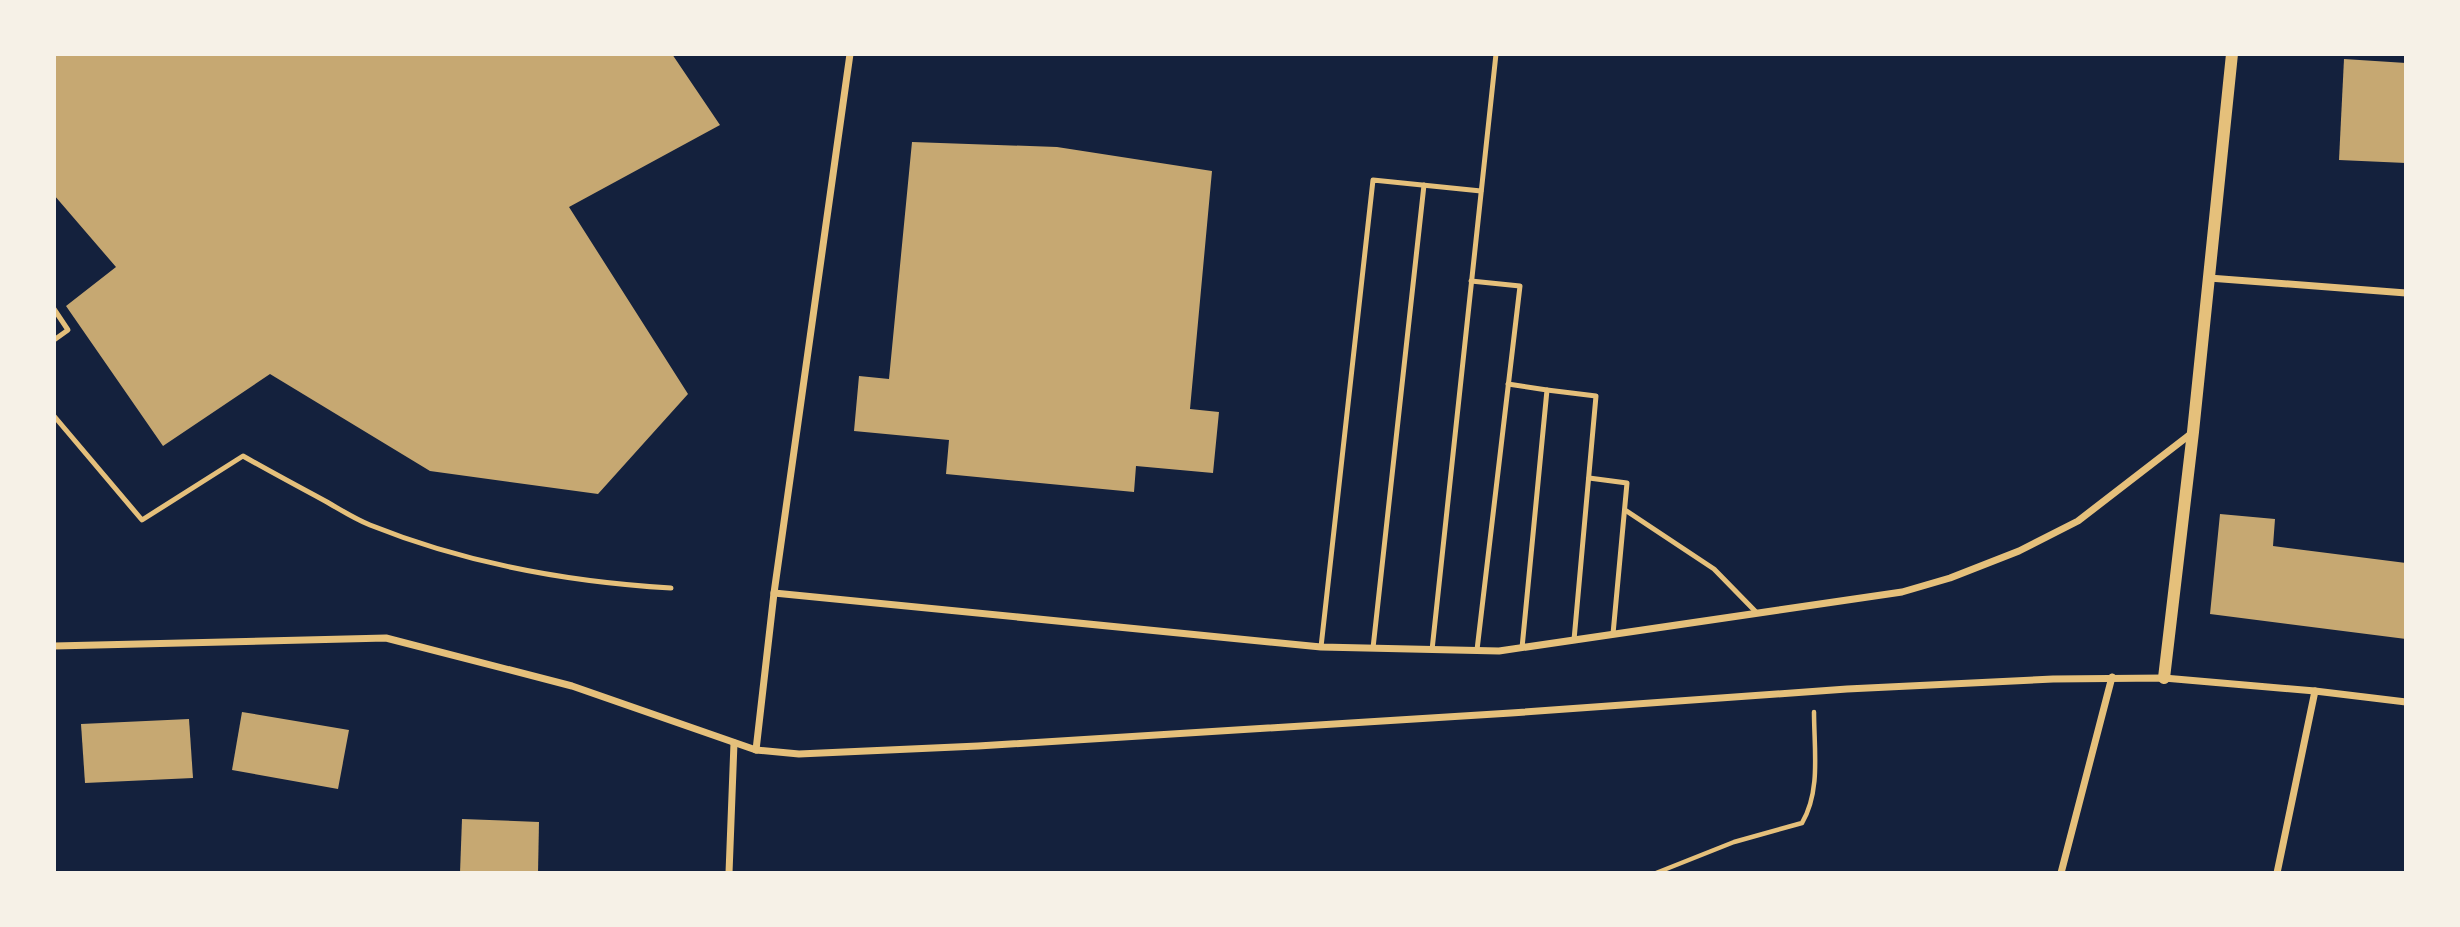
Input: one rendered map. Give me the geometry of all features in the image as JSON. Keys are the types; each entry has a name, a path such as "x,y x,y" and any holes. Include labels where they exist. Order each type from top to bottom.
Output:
{"street":[{"path":"756,750 774,593 850,54"},
{"path":"2164,678 2193,432 2232,54"},
{"path":"2209,278 2406,293"},
{"path":"774,593 1321,647 1432,650 1522,648 1902,592 1950,578 2019,551 2078,521 2193,432"},
{"path":"54,646 386,638 572,686 756,750 799,754 1511,713 1813,691 2112,677 2164,678 2406,702"},
{"path":"2061,873 2112,677"},
{"path":"2277,873 2315,691"},
{"path":"729,873 734,743"}],"lane":[{"path":"1432,650 1496,54"},
{"path":"1321,647 1373,180 1481,191"},
{"path":"1373,648 1424,185"},
{"path":"1471,281 1520,286 1477,650"},
{"path":"54,309 68,330 54,340"},
{"path":"1508,384 1596,396 1574,639"},
{"path":"1522,648 1547,390"},
{"path":"54,416 142,520 243,456 367,524 431,547 554,577 671,588"},
{"path":"1589,478 1627,483 1613,634"},
{"path":"1625,510 1714,569 1756,613"}],"path":[{"path":"1656,873 1734,842 1802,824 1810,810 1815,782 1813,691"}],"building":[{"path":"54,54 672,54 720,125 569,207 688,394 598,494 430,471 270,374 163,446 66,306 116,267 54,195"},
{"path":"2344,59 2406,63 2406,163 2339,160"},
{"path":"912,142 1057,147 1212,171 1190,409 1219,412 1213,473 1136,466 1134,492 946,474 949,440 854,431 859,376 889,379"},
{"path":"2220,514 2275,519 2273,546 2406,563 2406,639 2210,614"},
{"path":"242,712 349,730 338,789 232,770"},
{"path":"189,719 193,778 85,783 81,724"},
{"path":"462,819 539,822 538,873 460,873"}]}
